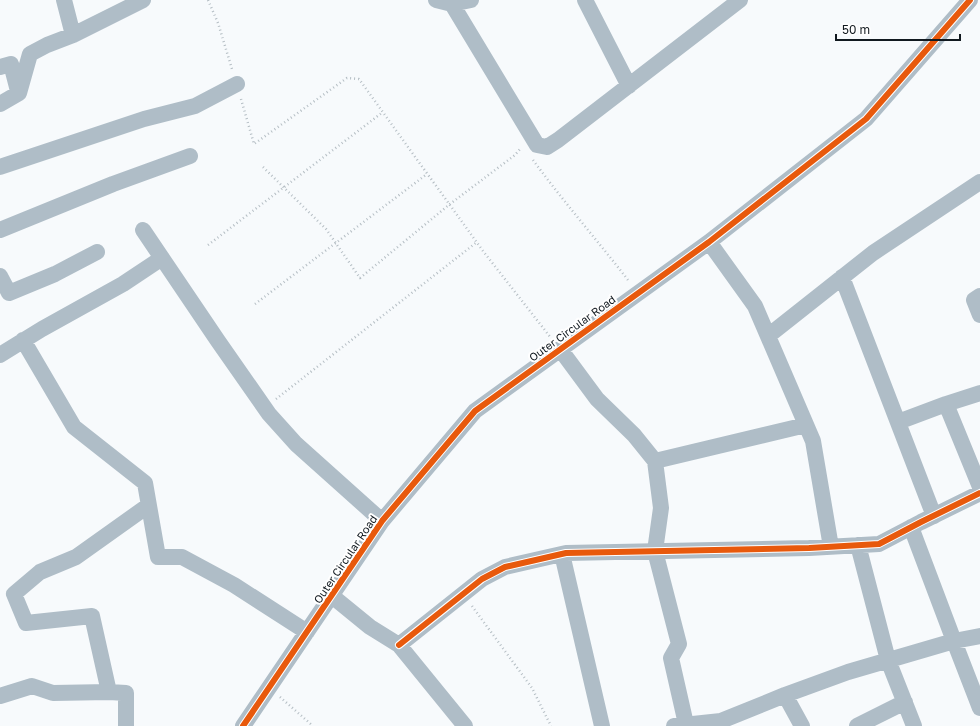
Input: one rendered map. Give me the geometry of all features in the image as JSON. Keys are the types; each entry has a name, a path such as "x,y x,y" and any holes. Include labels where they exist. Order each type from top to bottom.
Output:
{"street":[{"path":"64,0 73,35"},
{"path":"436,0 452,4 471,0"},
{"path":"585,0 629,86"},
{"path":"452,4 537,145 547,147 740,0"},
{"name":"Outer Circular Road","path":"243,726 382,521 475,411 709,242 866,119 970,0"},
{"path":"0,104 19,93 30,54 47,45 73,35 136,2"},
{"path":"0,67 12,64 19,93"},
{"path":"0,167 137,121 195,106 237,84"},
{"path":"0,230 113,184 190,156"},
{"path":"768,336 873,253 980,182"},
{"path":"143,230 265,408 296,444 382,521"},
{"path":"709,242 755,306 813,441 831,547"},
{"path":"0,276 10,293 55,274 97,252"},
{"path":"0,355 23,340 124,284 162,258"},
{"path":"842,277 934,516"},
{"path":"980,296 974,300 980,315"},
{"path":"23,340 74,427 145,483 158,557 182,557 234,585 307,632"},
{"path":"560,349 597,399 634,435 655,461 661,508 655,551 679,644 671,658 680,725 721,721 785,695 848,672 954,641 980,636"},
{"path":"898,422 946,404 980,394"},
{"path":"946,404 980,487"},
{"path":"655,461 806,425"},
{"path":"399,645 482,579 505,567 562,554 831,547 879,544 980,493"},
{"path":"109,692 92,616 26,623 14,594 40,572 76,557 148,505"},
{"path":"911,527 980,708"},
{"path":"858,545 888,660 914,726"},
{"path":"562,554 602,726"},
{"path":"332,596 370,627 399,645 465,726"},
{"path":"1,694 32,686 53,693 126,693 126,726"},
{"path":"785,695 802,726"},
{"path":"857,726 905,702"}],"path":[{"path":"208,0 218,23 254,144 347,78 359,78 477,242 560,349"},
{"path":"208,245 383,112"},
{"path":"263,167 326,229 360,278 450,204 514,155 523,146"},
{"path":"532,158 555,190 600,243 638,293"},
{"path":"255,304 427,174"},
{"path":"265,408 477,242"},
{"path":"463,594 532,688 551,726"},
{"path":"269,688 313,726"}],"cycle path":[{"path":"243,726 382,521 475,411 709,242 866,119 970,0"},
{"path":"399,645 482,579 505,567 566,553 809,548 879,544 980,493"}]}
